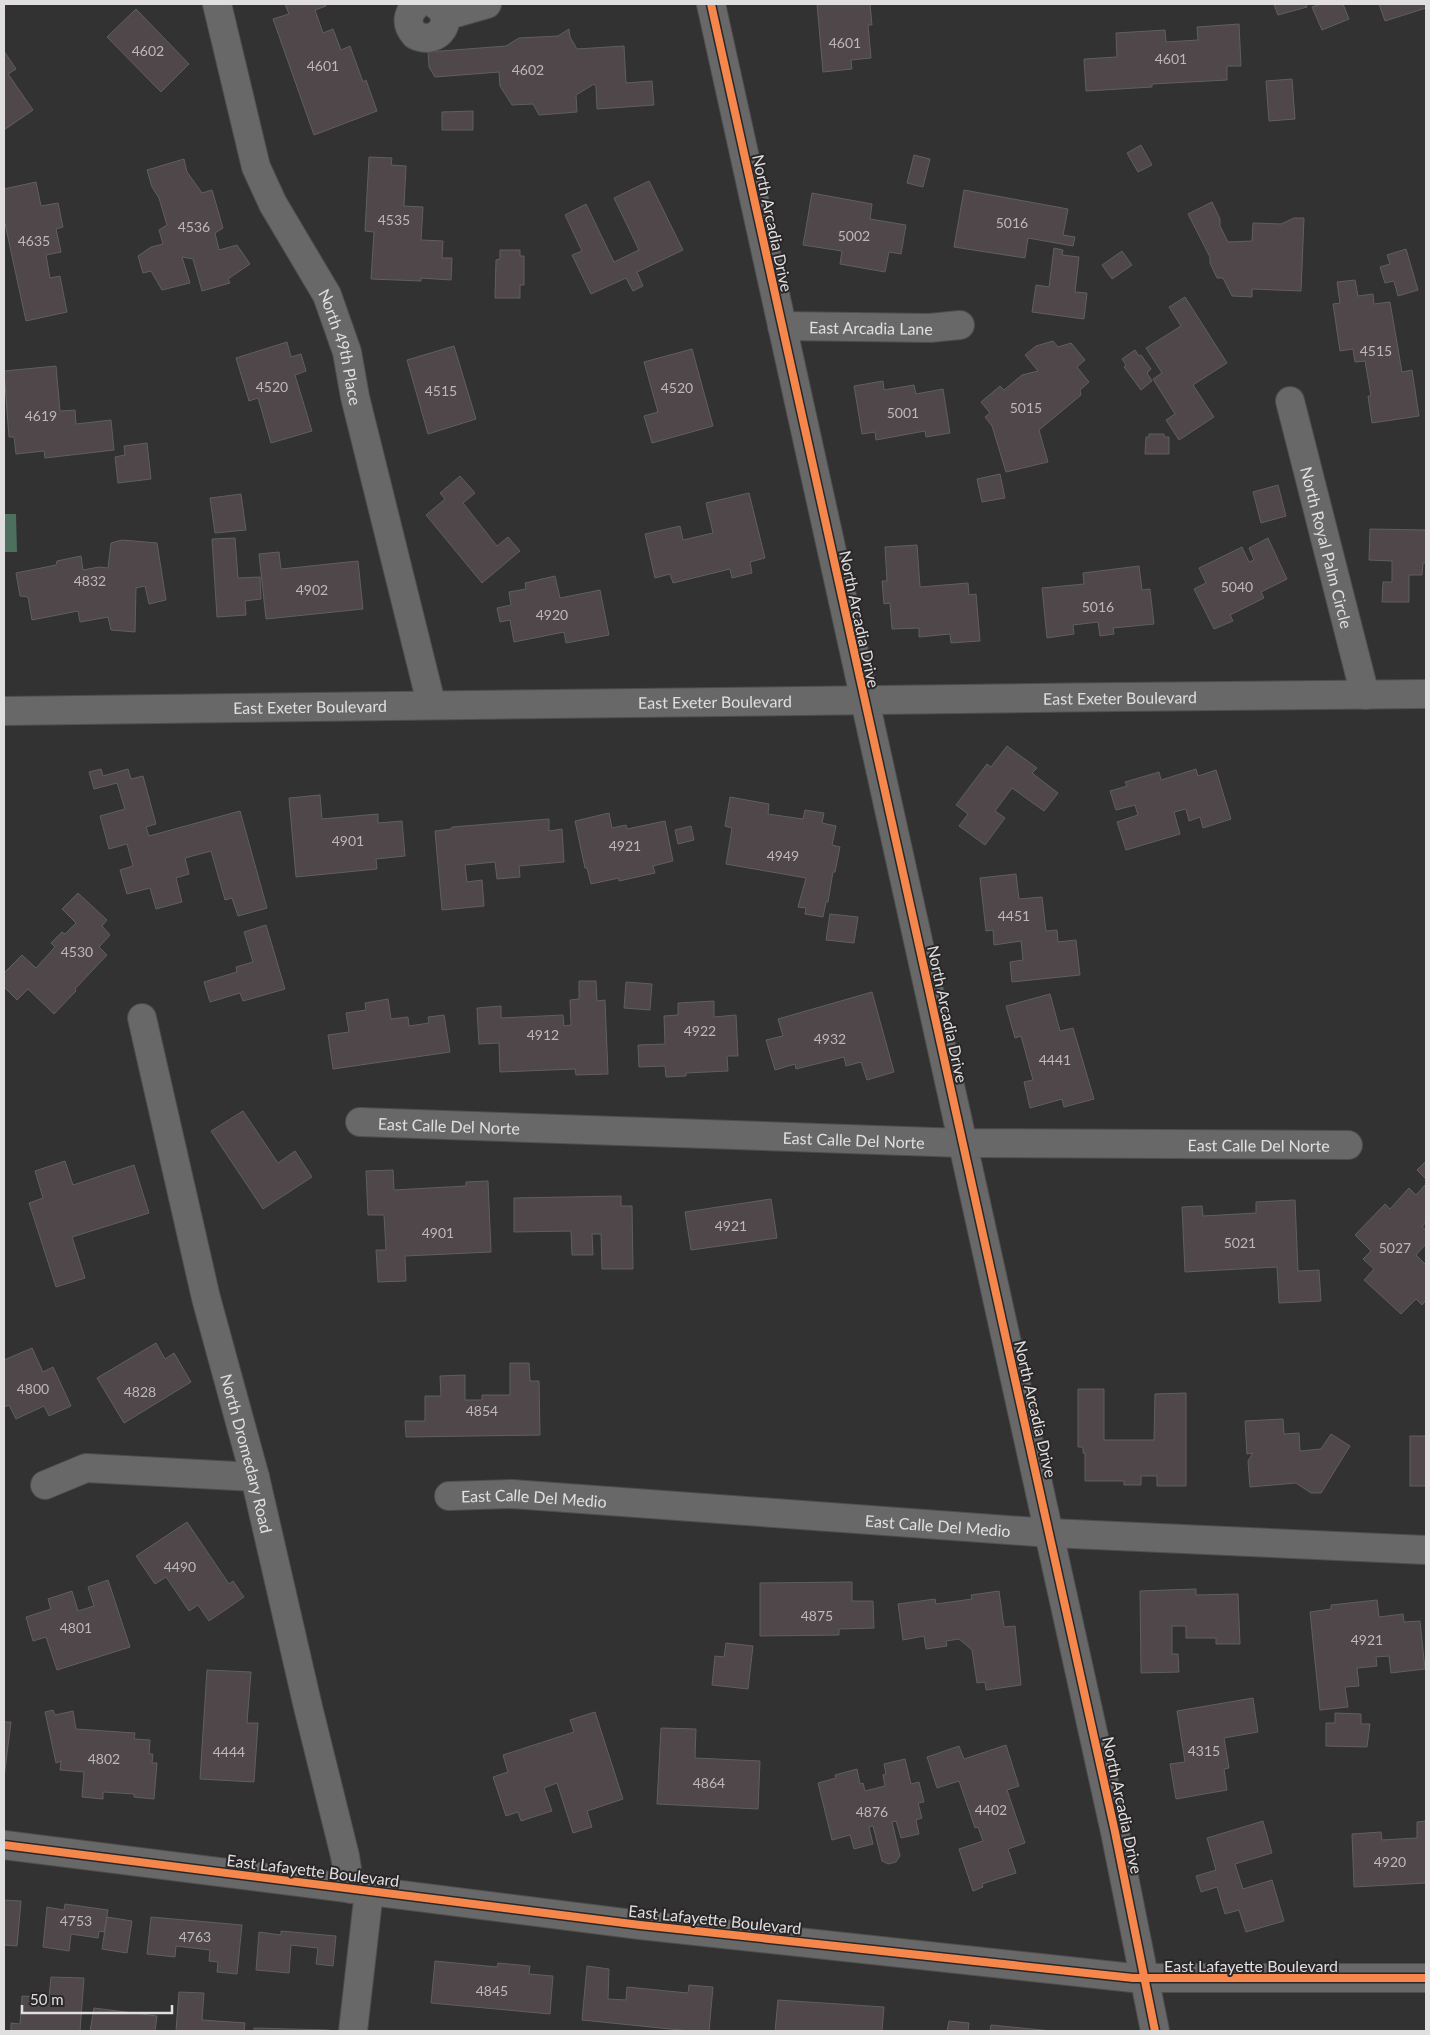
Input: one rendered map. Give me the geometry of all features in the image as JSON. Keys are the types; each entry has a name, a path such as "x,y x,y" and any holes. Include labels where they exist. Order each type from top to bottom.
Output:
{"street":[{"name":"North 49th Place","path":"217,4 256,167 273,204 327,296 347,352 355,397 431,703"},
{"path":"418,4 409,12 408,24 411,30 421,38 433,37 443,29 440,10 487,4"},
{"name":"North Arcadia Drive","path":"711,4 1050,1533 1113,1822 1155,2031"},
{"name":"East Arcadia Lane","path":"782,326 930,328 960,325"},
{"name":"North Royal Palm Circle","path":"1290,401 1365,695"},
{"name":"East Exeter Boulevard","path":"4,711 431,703 1426,694"},
{"name":"North Dromedary Road","path":"142,1018 206,1298 255,1477 345,1856 360,1890 353,2031"},
{"name":"East Calle Del Norte","path":"360,1122 962,1143 1348,1145"},
{"path":"45,1485 86,1468 255,1477"},
{"name":"East Calle Del Medio","path":"449,1496 512,1494 1050,1533 1426,1550"},
{"name":"East Lafayette Boulevard","path":"4,1845 650,1926 1146,1979 1426,1978"}],"shaded area":[{"path":"4,514 16,514 17,552 4,552"}],"building":[{"path":"285,4 325,4 326,6 315,10 323,33 333,29 341,50 350,46 363,82 366,80 377,111 314,135 273,19 289,14"},
{"path":"817,4 870,4 872,25 868,25 871,58 851,60 852,69 823,72"},
{"path":"1274,4 1306,4 1307,7 1278,15"},
{"path":"1321,4 1343,4 1349,19 1322,30 1312,7"},
{"path":"1379,4 1425,4 1426,8 1385,21"},
{"path":"136,9 189,64 161,92 107,37"},
{"path":"1239,24 1241,66 1227,66 1227,80 1152,84 1152,87 1086,91 1084,59 1117,57 1116,33 1165,30 1166,42 1198,40 1197,27"},
{"path":"569,29 570,37 577,49 624,46 626,83 652,81 654,105 597,109 596,87 594,84 576,95 577,112 539,115 533,104 512,105 500,86 499,72 435,77 429,67 428,52 506,46 519,38 558,36"},
{"path":"4,51 16,69 8,74 33,110 4,130"},
{"path":"1292,79 1295,119 1269,121 1266,81"},
{"path":"473,111 473,130 442,130 442,112"},
{"path":"1141,145 1152,165 1138,172 1127,153"},
{"path":"914,155 930,159 923,187 907,183"},
{"path":"369,157 392,158 391,165 406,166 404,206 423,207 421,240 443,241 442,258 452,258 451,280 421,278 421,281 371,279 374,232 365,231"},
{"path":"184,159 187,172 202,193 212,190 223,228 215,233 219,250 237,245 250,264 228,279 230,283 202,291 193,259 182,257 190,283 162,290 151,271 143,273 138,256 151,247 163,244 159,230 167,225 159,198 152,187 147,170"},
{"path":"649,181 683,250 637,272 643,286 633,291 626,278 591,294 572,255 582,251 565,215 586,204 614,262 639,250 614,198"},
{"path":"36,182 41,206 58,203 63,227 56,229 61,252 46,255 50,278 60,276 67,312 26,321 4,219 4,189"},
{"path":"964,190 1068,209 1063,235 1075,237 1073,246 1028,238 1025,258 954,247"},
{"path":"812,193 872,204 870,219 906,225 901,254 889,252 885,272 840,264 842,251 803,245"},
{"path":"1212,202 1228,242 1252,241 1253,223 1281,224 1294,218 1304,218 1301,291 1252,289 1252,297 1232,296 1223,278 1217,278 1210,263 1210,257 1188,214"},
{"path":"1054,248 1063,250 1062,255 1079,257 1075,292 1087,293 1084,319 1032,312 1036,285 1049,287"},
{"path":"1406,249 1418,290 1398,296 1394,281 1385,283 1380,267 1390,264 1387,255"},
{"path":"500,250 520,250 520,256 524,256 524,285 520,285 520,298 495,298 496,260 500,259"},
{"path":"1122,251 1132,265 1112,279 1102,265"},
{"path":"1355,280 1358,296 1373,294 1374,304 1390,302 1402,372 1412,370 1419,416 1372,423 1368,396 1371,396 1365,361 1355,362 1353,349 1340,351 1333,304 1340,303 1337,282"},
{"path":"1185,297 1227,363 1193,385 1214,417 1179,440 1166,420 1175,414 1153,379 1162,373 1146,348 1181,326 1169,307"},
{"path":"1053,341 1058,347 1071,343 1085,360 1077,367 1089,382 1080,390 1081,395 1039,430 1048,462 1006,472 992,426 985,417 990,413 981,402 1000,386 1004,390 1022,375 1038,371 1025,355 1036,346"},
{"path":"287,342 291,357 301,354 306,371 295,375 312,431 271,443 258,398 249,401 236,358"},
{"path":"454,346 476,419 428,434 407,360"},
{"path":"692,349 713,426 652,443 644,416 658,412 644,362"},
{"path":"1135,350 1151,369 1147,373 1152,381 1141,390 1124,367 1126,365 1122,359"},
{"path":"56,366 60,411 75,410 76,424 111,420 114,450 45,458 44,451 16,454 14,437 9,437 4,371"},
{"path":"883,381 884,390 914,385 916,394 943,389 950,433 926,437 925,431 876,440 875,432 862,434 854,386"},
{"path":"1149,434 1164,434 1164,437 1169,437 1169,454 1145,454 1146,437 1149,437"},
{"path":"147,443 151,479 118,483 115,457 125,455 124,446"},
{"path":"1000,474 1005,498 982,502 977,479"},
{"path":"460,476 475,493 463,503 497,546 508,537 520,551 482,583 426,515 445,499 440,493"},
{"path":"1278,485 1286,516 1261,523 1253,492"},
{"path":"749,493 765,558 750,562 752,573 732,578 730,569 673,583 670,574 655,578 645,534 680,526 683,540 713,533 706,503"},
{"path":"241,494 246,530 215,533 210,498"},
{"path":"1370,529 1426,530 1426,563 1423,563 1422,575 1409,575 1409,602 1382,602 1383,582 1392,582 1392,561 1369,560"},
{"path":"235,538 238,578 260,577 261,599 245,601 246,615 217,617 212,539"},
{"path":"1268,538 1287,579 1261,592 1264,598 1230,615 1233,621 1214,629 1194,589 1206,583 1199,568 1242,547 1249,562 1254,560 1249,548"},
{"path":"122,540 157,543 166,600 149,604 145,586 136,588 135,632 111,630 108,617 80,622 78,611 32,620 28,597 20,596 16,573 56,565 57,561 81,556 83,570 99,567 108,568 111,543"},
{"path":"917,545 920,587 968,583 969,595 976,594 980,641 951,643 950,634 919,637 919,628 892,629 890,603 884,604 882,581 887,581 885,547"},
{"path":"279,552 281,569 358,561 363,609 266,619 259,554"},
{"path":"1139,566 1142,590 1150,589 1154,624 1113,628 1114,634 1100,636 1098,622 1073,625 1074,634 1047,638 1042,588 1084,584 1083,573"},
{"path":"555,576 560,598 600,590 609,635 566,643 564,632 514,642 510,620 500,622 497,608 511,605 509,592 526,589 525,583"},
{"path":"1007,746 1037,768 1032,773 1058,793 1044,811 1012,788 995,811 1005,818 985,845 959,826 968,814 956,805 987,764 991,767"},
{"path":"101,769 103,776 128,769 131,779 143,776 156,824 146,827 149,836 240,811 267,908 238,916 232,898 225,900 211,851 185,858 189,874 176,878 182,902 156,909 150,888 127,894 120,870 133,866 127,844 109,849 100,816 125,809 117,783 94,789 89,772"},
{"path":"1196,769 1198,776 1216,770 1231,819 1203,828 1200,817 1189,821 1186,809 1174,812 1180,834 1126,850 1117,822 1138,815 1135,805 1116,810 1110,791 1127,786 1125,782 1159,772 1161,780"},
{"path":"320,795 322,819 378,814 378,823 402,821 405,856 376,859 377,869 296,877 289,798"},
{"path":"730,797 769,804 768,814 803,819 805,810 824,813 822,823 836,826 832,845 840,847 823,917 805,914 806,908 798,907 806,878 726,864 732,828 725,826"},
{"path":"609,813 612,828 626,825 627,829 665,821 673,861 653,866 655,873 619,881 619,878 591,884 587,868 585,868 575,821"},
{"path":"549,819 549,831 562,829 564,862 519,866 520,877 497,879 495,862 465,865 467,882 482,880 484,906 442,910 435,831 451,829 452,827"},
{"path":"691,826 694,840 678,844 675,830"},
{"path":"1016,874 1019,899 1042,897 1046,931 1057,930 1058,942 1076,940 1080,975 1012,982 1010,962 1023,960 1021,941 994,945 993,930 986,931 980,878"},
{"path":"78,893 107,920 102,926 110,935 99,947 107,955 54,1014 28,989 17,1000 4,987 4,973 22,955 36,968 55,947 51,943 62,932 65,934 76,923 62,909"},
{"path":"830,914 858,917 854,943 826,940"},
{"path":"266,925 285,989 243,1001 240,993 210,1002 204,982 237,972 236,967 253,962 244,932"},
{"path":"579,981 596,981 597,1001 605,1000 608,1074 576,1075 575,1069 500,1072 499,1043 479,1044 477,1008 501,1006 501,1018 563,1015 564,1026 571,1025 570,1000 579,999"},
{"path":"626,982 652,984 650,1010 624,1008"},
{"path":"872,992 894,1072 867,1080 861,1062 846,1066 844,1057 796,1069 795,1064 775,1070 766,1040 783,1036 778,1019"},
{"path":"1050,994 1060,1031 1073,1028 1094,1099 1064,1107 1062,1099 1030,1108 1024,1082 1033,1080 1021,1036 1015,1038 1006,1006"},
{"path":"388,999 391,1019 408,1017 409,1026 429,1023 428,1017 444,1015 450,1052 333,1069 328,1035 349,1032 346,1013 366,1010 365,1003"},
{"path":"714,1001 714,1017 736,1015 738,1056 727,1056 728,1071 686,1073 686,1076 666,1077 665,1066 639,1067 638,1045 665,1044 664,1016 678,1015 678,1003"},
{"path":"243,1111 278,1163 295,1151 312,1177 263,1209 211,1131"},
{"path":"65,1161 73,1185 134,1165 149,1213 72,1237 85,1278 56,1287 29,1203 43,1198 35,1171"},
{"path":"1426,1161 1426,1179 1417,1170"},
{"path":"393,1170 394,1190 466,1186 466,1182 488,1181 491,1252 405,1256 406,1281 378,1282 376,1250 386,1250 384,1215 368,1215 366,1171"},
{"path":"1426,1184 1426,1222 1422,1227 1426,1230 1426,1244 1416,1255 1426,1265 1426,1300 1422,1305 1416,1299 1401,1314 1364,1280 1374,1269 1363,1259 1371,1251 1355,1235 1385,1204 1390,1209 1409,1188 1416,1195"},
{"path":"621,1196 621,1206 632,1206 633,1269 602,1269 601,1234 592,1234 593,1255 572,1255 571,1231 514,1232 514,1198"},
{"path":"771,1199 777,1238 691,1250 685,1212"},
{"path":"1295,1200 1298,1271 1319,1270 1321,1301 1279,1303 1277,1267 1185,1272 1182,1207 1202,1206 1203,1216 1256,1213 1256,1202"},
{"path":"156,1343 165,1359 174,1353 191,1382 124,1423 97,1378"},
{"path":"32,1348 43,1372 53,1367 71,1406 49,1416 44,1406 16,1419 9,1405 4,1407 4,1360"},
{"path":"510,1363 529,1363 530,1381 539,1381 540,1435 406,1437 405,1421 425,1421 425,1396 441,1396 440,1376 465,1375 465,1400 482,1400 482,1395 510,1395"},
{"path":"1078,1389 1104,1389 1104,1440 1154,1440 1155,1394 1186,1393 1186,1486 1157,1486 1157,1476 1141,1476 1141,1485 1124,1485 1124,1481 1085,1481 1085,1453 1083,1453 1083,1447 1078,1447"},
{"path":"1283,1419 1284,1434 1299,1433 1300,1451 1321,1449 1331,1434 1350,1446 1321,1493 1311,1493 1296,1483 1250,1487 1248,1461 1253,1453 1247,1454 1245,1421"},
{"path":"1410,1436 1426,1436 1426,1486 1410,1486"},
{"path":"187,1522 229,1584 233,1581 244,1597 209,1621 198,1605 189,1611 166,1577 155,1584 136,1556"},
{"path":"108,1580 130,1647 57,1670 46,1637 33,1641 26,1617 51,1609 48,1599 72,1591 78,1611 94,1606 88,1587"},
{"path":"852,1582 852,1601 873,1601 874,1628 839,1629 839,1635 760,1636 760,1583"},
{"path":"1196,1589 1196,1595 1238,1594 1240,1644 1216,1644 1216,1638 1186,1638 1186,1626 1172,1626 1172,1654 1178,1654 1179,1672 1141,1673 1140,1591"},
{"path":"999,1591 1004,1627 1015,1626 1021,1685 986,1690 985,1682 977,1683 972,1650 959,1639 946,1641 947,1646 926,1649 924,1636 903,1640 898,1604 935,1599 936,1604 972,1599 971,1595"},
{"path":"1377,1600 1379,1617 1403,1614 1404,1622 1420,1621 1425,1669 1391,1673 1389,1656 1376,1657 1377,1666 1357,1668 1359,1686 1345,1687 1348,1707 1320,1710 1310,1612 1331,1609 1331,1605"},
{"path":"726,1643 753,1646 748,1689 712,1685 715,1656 724,1657"},
{"path":"207,1670 251,1672 247,1723 258,1723 254,1782 200,1779"},
{"path":"1253,1698 1258,1732 1224,1738 1229,1768 1224,1769 1227,1790 1176,1799 1170,1764 1185,1762 1177,1711"},
{"path":"53,1710 55,1715 73,1711 76,1729 135,1733 134,1739 150,1740 149,1754 153,1754 152,1763 157,1763 154,1799 134,1797 134,1794 103,1792 103,1799 82,1797 84,1772 60,1770 61,1761 56,1763 45,1712"},
{"path":"595,1712 623,1799 587,1811 592,1827 573,1833 557,1783 544,1788 552,1811 521,1821 518,1812 506,1816 493,1777 508,1772 503,1755 574,1732 570,1720"},
{"path":"1335,1713 1361,1714 1361,1724 1370,1724 1367,1747 1326,1746 1326,1723 1335,1723"},
{"path":"4,1722 11,1722 4,1777"},
{"path":"661,1728 696,1729 695,1758 760,1761 758,1809 657,1804"},
{"path":"1006,1745 1019,1786 1007,1790 1025,1843 1008,1849 1016,1873 982,1884 983,1887 973,1891 959,1849 983,1841 978,1827 975,1828 959,1781 937,1788 927,1757 959,1746 964,1759"},
{"path":"905,1759 911,1784 919,1782 924,1802 918,1803 922,1818 916,1820 919,1834 901,1838 896,1821 892,1822 900,1856 896,1862 888,1864 882,1861 873,1826 869,1827 873,1844 854,1849 850,1835 832,1840 818,1783 836,1778 835,1775 857,1769 860,1784 863,1783 865,1791 885,1786 883,1775 886,1774 884,1764"},
{"path":"1263,1821 1272,1853 1235,1864 1243,1889 1272,1880 1284,1921 1246,1932 1239,1910 1225,1914 1217,1887 1201,1892 1196,1876 1216,1870 1207,1838"},
{"path":"1426,1821 1426,1883 1354,1887 1352,1834 1381,1832 1382,1840 1417,1838 1417,1822"},
{"path":"4,1900 21,1901 17,1946 4,1945"},
{"path":"65,1904 108,1910 104,1932 99,1931 98,1938 71,1934 69,1951 43,1947 47,1907 64,1910"},
{"path":"107,1917 132,1921 127,1953 102,1949"},
{"path":"151,1917 242,1925 237,1974 217,1972 218,1962 209,1961 210,1950 176,1946 175,1957 147,1954"},
{"path":"281,1931 336,1936 333,1966 316,1964 318,1948 291,1945 289,1973 256,1970 259,1932 281,1935"},
{"path":"435,1961 497,1967 498,1963 530,1966 529,1974 553,1976 550,2014 431,2003"},
{"path":"587,1966 609,1969 608,1999 626,2000 627,1987 688,1993 689,1985 713,1987 709,2031 690,2031 582,2020"},
{"path":"51,1977 84,1978 80,2031 11,2031 11,2023 20,2024 22,1996 49,1997"},
{"path":"179,1992 204,1993 202,2020 245,2023 244,2031 176,2031"},
{"path":"778,2000 884,2007 882,2031 775,2031"},
{"path":"94,2008 157,2016 155,2031 90,2031"},
{"path":"949,2021 969,2023 968,2031 947,2031"},
{"path":"991,2025 1052,2031 990,2031"},
{"path":"254,2028 329,2030 329,2031 254,2031"}],"cycle path":[{"path":"711,4 1115,1832 1155,2031"},
{"path":"4,1845 640,1925 1133,1978 1426,1978"}]}
